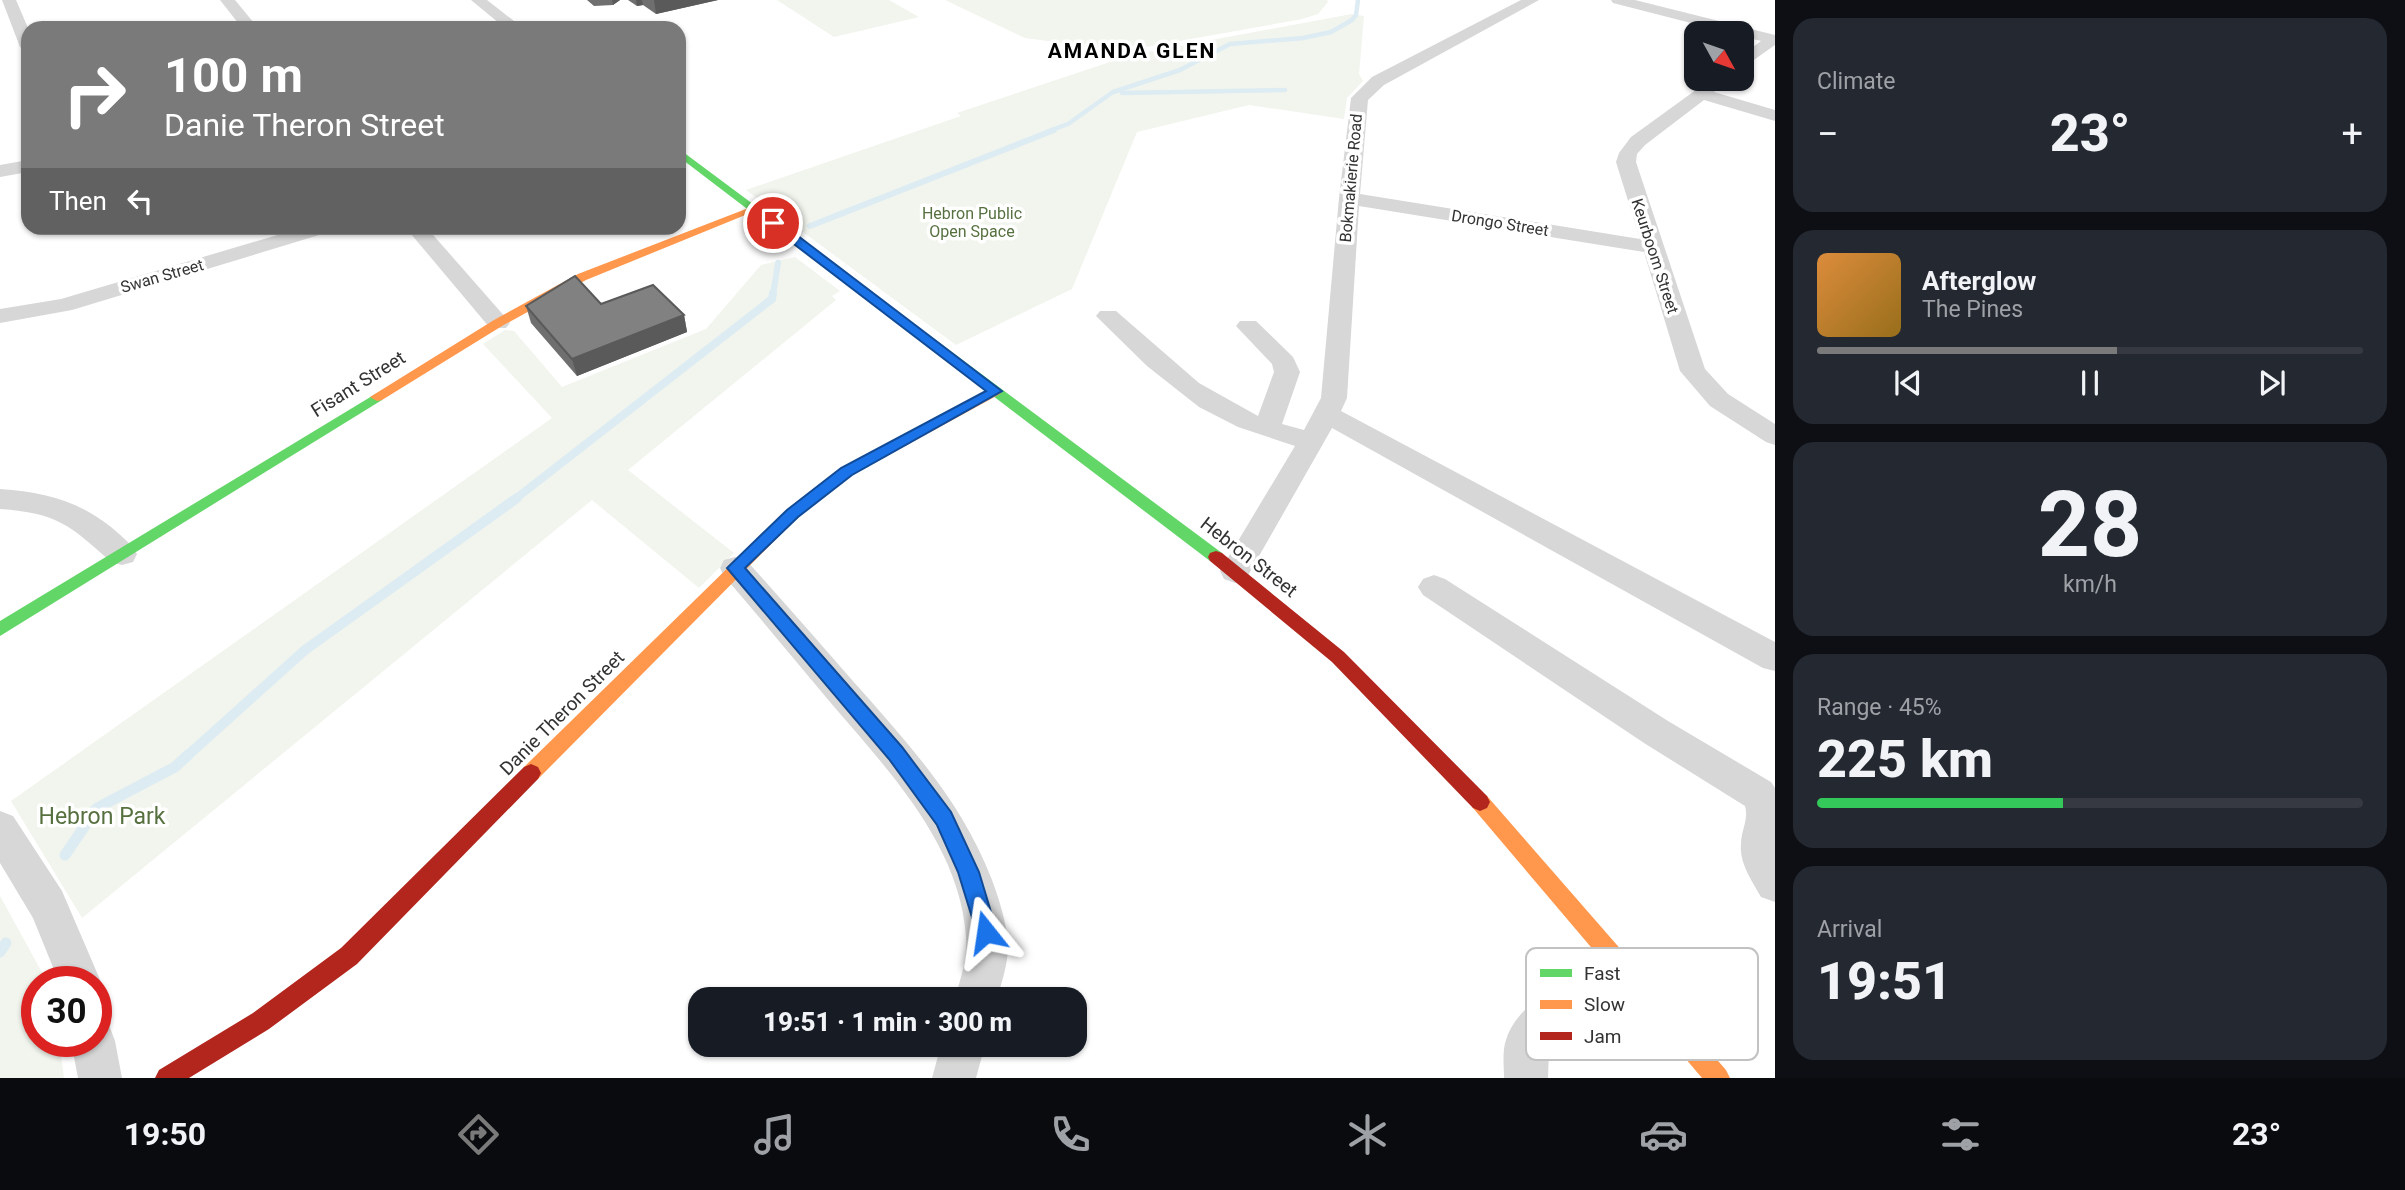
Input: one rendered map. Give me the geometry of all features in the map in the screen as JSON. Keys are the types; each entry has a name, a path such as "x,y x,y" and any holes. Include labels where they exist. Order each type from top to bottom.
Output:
{"street":[{"path":"9,0 21,30"},
{"path":"227,0 244,21"},
{"path":"478,0 506,21"},
{"name":"Bokmakierie Road","path":"1235,571 1334,398 1357,106 1365,92 1378,81 1532,0"},
{"path":"1618,0 1774,40"},
{"path":"1754,55 1774,40"},
{"name":"Keurboom Street","path":"1705,91 1638,141 1628,153 1628,173 1693,371 1719,400 1775,436"},
{"path":"1701,94 1775,116"},
{"name":"Hebron Street","path":"686,157 1235,571 1309,631 1392,708 1460,778 1608,948"},
{"path":"0,171 21,167"},
{"name":"Drongo Street","path":"1349,198 1652,247"},
{"name":"Fisant Street","path":"0,629 498,323 593,272 755,209"},
{"name":"Swan Street","path":"0,316 64,305 299,235"},
{"path":"422,235 498,323"},
{"path":"1108,316 1172,374 1230,412 1267,428 1310,441"},
{"path":"1248,326 1283,362 1287,372 1267,428"},
{"name":"Danie Theron Street","path":"167,1078 253,1029 301,996 349,956 793,513 847,471 995,391"},
{"path":"1327,414 1775,658"},
{"path":"0,499 35,500 76,514 122,554"},
{"path":"735,568 896,753 944,818 969,872 986,932 986,966 980,987"},
{"path":"1434,587 1656,732 1758,794 1767,808 1760,851 1766,869 1775,883"},
{"path":"0,829 48,905 73,966"},
{"path":"96,1057 100,1078"},
{"path":"954,1078 960,1057"},
{"path":"1526,1060 1526,1078"},
{"name":"Hebron Street","path":"1703,1060 1718,1078"}],"green space":[{"path":"777,0 889,0 919,17 834,37"},
{"path":"945,0 1328,2 1318,14 1302,19 1124,51 1025,38"},
{"name":"Hebron Public Open Space","path":"1352,14 1364,16 1359,74 1363,81 1347,98 1344,119 1249,105 1137,132 1072,289 956,345 746,190 961,116 957,113 1131,55"},
{"name":"Hebron Park","path":"795,257 840,291 832,296 836,300 628,470 734,553 699,588 592,500 82,918 11,801 552,418 483,344 505,330 514,331 562,387 706,329 761,265"},
{"path":"0,896 38,966 21,966 21,1057 61,1057 64,1078 0,1078"}],"building":[{"path":"575,276 601,304 653,285 684,315 572,359 526,306"}],"waterway":[{"path":"1049,131 1068,124 1113,92 1180,70 1230,44 1303,38 1331,32 1352,20 1356,15 1358,0"},
{"path":"1122,93 1285,90"},
{"path":"810,226 1054,130"},
{"path":"773,295 778,263"},
{"path":"514,500 772,299 773,293"},
{"path":"186,757 305,650 517,498"},
{"path":"65,855 97,808 175,767 188,755"},
{"path":"0,952 6,943"}],"traffic: fast":[{"path":"686,157 1216,557"},
{"path":"0,629 377,397"}],"traffic: slow":[{"path":"377,397 498,323 582,277 755,209"},
{"path":"531,773 793,513 847,471 995,391"},
{"path":"1480,802 1606,948"},
{"path":"1702,1060 1718,1078"}],"traffic: jam":[{"path":"1216,557 1338,657 1480,802"},
{"path":"167,1078 261,1021 349,956 531,773"}],"district":[{"name":"AMANDA GLEN","path":"1132,51"}],"route":[{"path":"773,223 995,391 847,471 793,513 735,568 896,753 944,818 969,872 986,932"}]}
